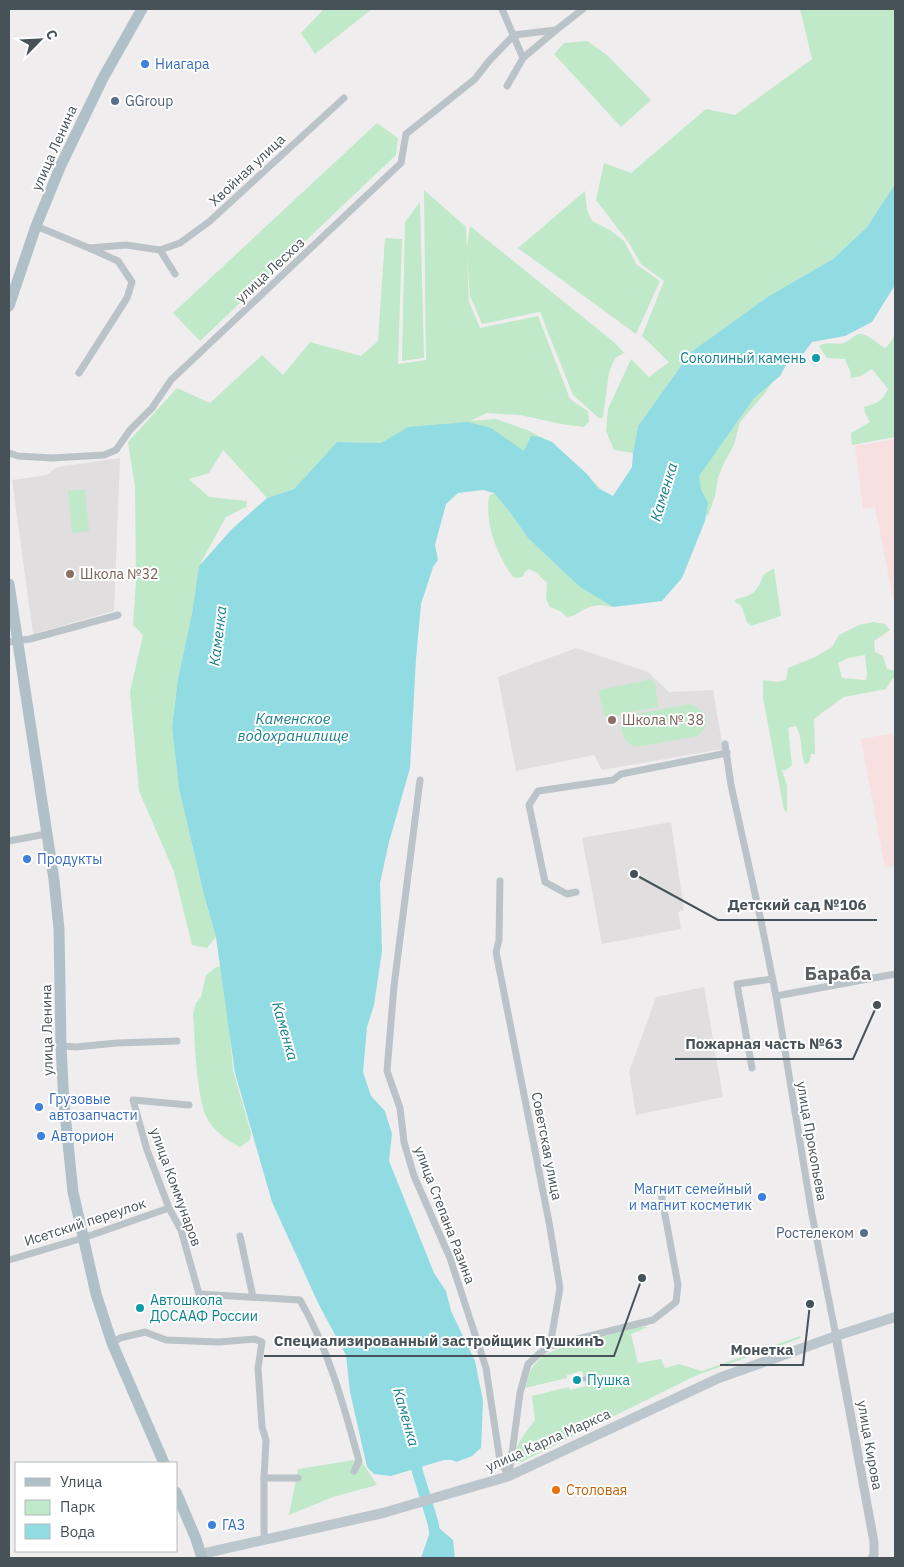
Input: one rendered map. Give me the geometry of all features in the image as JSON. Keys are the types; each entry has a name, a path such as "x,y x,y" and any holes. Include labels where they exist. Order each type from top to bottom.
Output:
{"main road":[{"name":"улица Ленина","path":"9,306 36,226 61,165 100,85 142,9"},
{"name":"улица Ленина","path":"9,584 13,641 54,880 59,929 64,1104 73,1192 96,1294 112,1343 164,1462"},
{"name":"улица Карла Маркса","path":"201,1556 265,1539 383,1513 509,1476 719,1378 895,1317"},
{"path":"178,1497 201,1556"}],"street":[{"path":"502,9 523,58"},
{"path":"507,86 523,58 582,9"},
{"path":"514,36 556,30"},
{"name":"улица Лесхоз","path":"9,454 52,458 104,456 116,450 130,430 152,408 171,380 401,163 406,134 475,79 489,60 514,36"},
{"name":"Хвойная улица","path":"160,250 180,243 210,221 344,98"},
{"path":"36,226 118,261 132,282 127,298 79,373"},
{"path":"89,248 126,245 160,250 175,274"},
{"path":"13,641 30,639 118,615"},
{"name":"улица Прокопьева","path":"726,744 731,785 776,996 812,1215 836,1336"},
{"path":"576,892 568,894 545,882 528,805 538,791 613,780 621,774 727,753"},
{"name":"улица Степана Разина","path":"420,780 394,986 387,1071 400,1108 404,1142 414,1176 450,1258 486,1368 500,1461 509,1476"},
{"path":"9,841 46,834"},
{"name":"Советская улица","path":"500,881 499,940 496,952 549,1222 560,1288 550,1346"},
{"path":"776,996 895,974"},
{"path":"752,1068 737,984 772,979"},
{"path":"61,1046 76,1047 117,1043 177,1041"},
{"name":"улица Коммунаров","path":"189,1104 133,1100 147,1150 169,1208 181,1230 199,1294 300,1300 308,1313 340,1393 359,1461 354,1471"},
{"path":"509,1476 520,1394 528,1364 550,1346 653,1320 676,1302 678,1285 661,1193"},
{"name":"Исетский переулок","path":"9,1260 83,1238 169,1208"},
{"path":"240,1236 253,1297"},
{"path":"112,1343 120,1338 145,1332 166,1340 219,1342 256,1339 262,1342 258,1368 262,1427 266,1440 264,1478 265,1539"},
{"name":"улица Кирова","path":"836,1336 874,1542 874,1555 872,1558"},
{"path":"584,1379 594,1377"},
{"path":"264,1478 298,1478"}],"shaded area":[{"path":"895,439 894,603 875,507 863,509 855,446"},
{"name":"Школа №32","path":"120,458 114,611 33,634 12,480 47,475 57,467"},
{"name":"Школа № 38","path":"576,648 648,672 669,692 713,690 723,749 602,770 594,755 516,771 498,677"},
{"path":"895,733 895,866 885,868 861,739"},
{"path":"671,822 684,910 678,912 681,929 602,944 582,838"},
{"path":"704,987 723,1097 636,1115 629,1072 656,997"}],"green space":[{"path":"324,9 372,9 315,54 301,33"},
{"path":"800,9 895,9 895,184 867,227 833,259 769,296 691,352 638,426 633,453 614,450 606,431 608,409 631,359 649,377 669,362 642,336 664,281 641,264 629,243 596,200 604,163 631,173 706,109 735,115 812,59"},
{"path":"587,41 607,55 651,100 621,127 554,54 564,43"},
{"path":"377,123 398,138 396,155 200,341 173,313"},
{"path":"424,190 466,227 467,247 470,226 615,343 624,353 615,358 609,372 603,417 600,419 573,395 540,312 482,324 470,296 467,256 469,302 480,328 538,316 570,399 588,411 589,422 584,427 520,415 487,413 470,421 496,419 530,431 559,449 601,489 408,427 381,443 337,442 294,489 267,498 223,450 209,473 189,479 209,497 247,501 246,507 226,517 199,566 192,613 178,679 172,727 179,789 216,937 207,948 192,945 174,872 139,791 130,692 143,635 133,625 136,580 135,487 128,442 177,388 210,403 262,355 283,375 310,342 361,356 378,341 385,238 402,239 398,364 426,360"},
{"path":"585,191 587,210 592,221 610,230 624,241 637,265 660,281 636,334 518,248"},
{"path":"420,202 424,358 402,361 405,222"},
{"path":"895,332 895,437 852,445 851,433 870,422 864,407 879,401 884,397 888,389 872,369 861,376 851,378 845,359 827,358 819,346 825,343 843,343 856,335 863,334 885,348"},
{"path":"776,376 765,393 740,422 734,445 718,478 715,496 708,516 704,513 697,472 746,401"},
{"path":"85,489 89,531 72,533 68,491"},
{"path":"494,493 528,538 579,585 613,607 595,605 567,617 560,611 550,607 546,599 547,583 537,573 529,569 519,578 513,577 497,548 490,528 489,496"},
{"path":"774,568 781,616 751,626 747,622 741,605 734,602 736,599 754,592 763,575"},
{"path":"873,622 885,624 890,630 874,641 875,652 883,656 887,669 895,671 895,678 892,679 886,689 844,697 814,719 815,754 811,754 809,763 805,764 800,736 796,726 788,728 792,765 786,770 782,770 787,786 787,812 784,810 763,698 763,680 777,682 786,680 788,668 815,657 832,647 839,635 859,625","holes":["865,655 866,680 842,678 838,663 848,658"]},
{"path":"651,679 655,682 658,707 604,716 600,690"},
{"path":"690,704 700,710 706,718 705,727 697,736 637,747 630,744 623,736 621,725 631,715"},
{"path":"218,966 224,970 233,1070 251,1133 250,1140 240,1147 222,1136 208,1120 201,1099 195,1054 193,1014 196,1003 201,997 206,975"},
{"path":"639,1327 648,1327 631,1334 638,1363 661,1359 665,1368 679,1364 702,1371 800,1336 801,1338 697,1375 517,1464 514,1462 515,1451 518,1445 535,1420 532,1396 569,1387 570,1390 586,1386 582,1371 567,1375 567,1378 525,1388 531,1369 543,1355 560,1348"},
{"path":"360,1459 377,1485 333,1497 289,1515 298,1469"}],"water":[{"name":"Каменское водохранилище","path":"895,184 895,285 872,322 845,336 812,342 803,354 789,360 780,376 754,398 699,476 701,490 708,503 705,521 682,578 662,601 613,607 579,586 528,538 494,493 483,490 458,493 446,504 435,545 438,560 433,567 421,604 410,768 389,842 380,883 382,951 374,1005 367,1027 363,1072 371,1096 385,1111 392,1134 389,1161 434,1273 446,1291 451,1311 475,1361 483,1401 481,1448 472,1456 456,1462 444,1460 391,1476 374,1474 367,1467 350,1392 346,1355 319,1305 272,1202 235,1073 216,937 179,789 172,727 178,679 192,613 199,566 232,529 267,498 294,489 337,442 381,443 408,427 468,422 491,428 524,451 531,436 540,437 552,442 587,474 598,488 613,496 632,467 638,426 691,352 769,296 833,259 867,227"},
{"path":"433,1523 453,1540 455,1558 421,1558"}],"waterway":[{"name":"Каменка","path":"415,1455 417,1470 433,1523 439,1558"}],"place":[{"name":"Ниагара","path":"145,64"},
{"name":"GGroup","path":"115,101"},
{"name":"Соколиный камень","path":"816,358"},
{"name":"Школа №32","path":"70,574"},
{"name":"Школа № 38","path":"612,720"},
{"name":"Продукты","path":"27,859"},
{"name":"Детский сад №106","path":"634,874"},
{"name":"Пожарная часть №63","path":"877,1005"},
{"name":"Грузовые автозапчасти","path":"39,1107"},
{"name":"Авторион","path":"41,1136"},
{"name":"Магнит семейный и магнит косметик","path":"762,1197"},
{"name":"Ростелеком","path":"864,1233"},
{"name":"Специализированный застройщик ПушкинЪ","path":"642,1278"},
{"name":"Монетка","path":"810,1304"},
{"name":"Автошкола ДОСААФ России","path":"140,1308"},
{"name":"Пушка","path":"577,1380"},
{"name":"Столовая","path":"556,1490"},
{"name":"ГАЗ","path":"212,1525"}],"district":[{"name":"Бараба","path":"838,973"}]}
